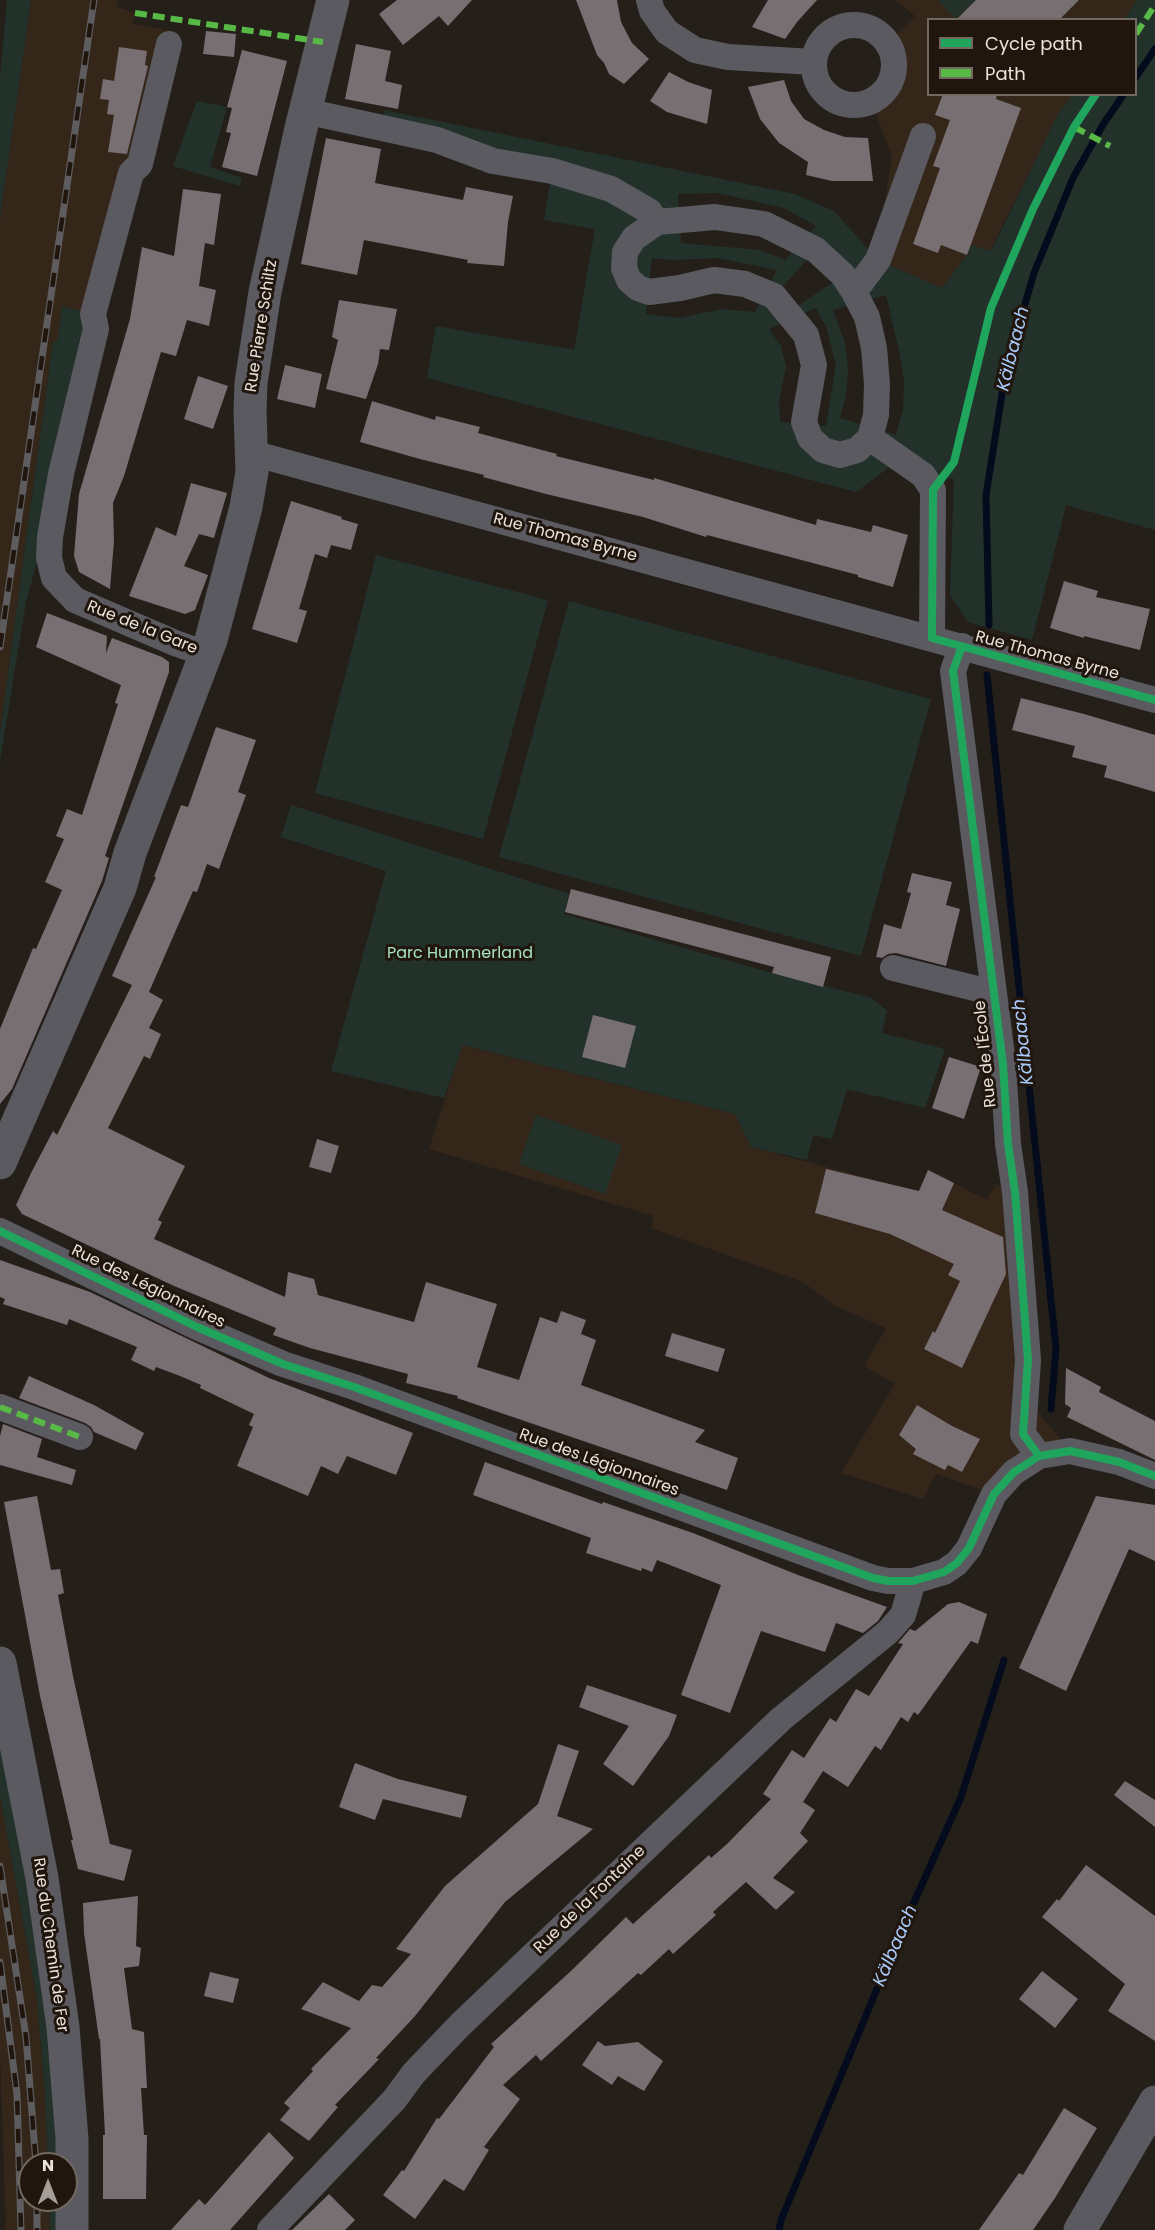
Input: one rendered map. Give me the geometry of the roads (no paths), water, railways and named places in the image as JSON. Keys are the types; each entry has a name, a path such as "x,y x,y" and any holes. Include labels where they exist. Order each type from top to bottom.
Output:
{"main road":[{"name":"Rue Pierre Schiltz","path":"206,654 246,507 252,453 250,411 252,383 265,292 333,0"},
{"name":"Rue de la Gare","path":"0,1163 120,888 130,853 206,654"},
{"name":"Rue du Chemin de Fer","path":"0,1663 42,1878 63,2027 72,2139 72,2230"},
{"path":"1080,2230 1155,2102"}],"street":[{"path":"649,0 652,11 667,32 695,50 728,57 813,62"},
{"name":"Rue de la Gare","path":"169,44 140,164 131,173 93,314 96,329 61,474 50,537 49,558 54,578 75,600 206,654"},
{"path":"306,111 437,140 493,160 552,171 611,189 649,211 657,222"},
{"path":"854,292 878,260 923,136"},
{"path":"715,217 764,224 816,250 843,275 854,292 867,317 874,348 877,384 876,415 870,438 857,450 840,455 823,450 810,438 804,422 813,365 806,335 774,296 745,284 714,280 649,292 638,288 629,280 624,268 625,252 634,238 657,222 715,217"},
{"path":"870,438 923,475 933,490 932,638"},
{"name":"Rue Thomas Byrne","path":"252,453 1155,700"},
{"name":"Rue de l'École","path":"962,646 953,670 1003,1064 1008,1144 1015,1192 1027,1348 1023,1434 1039,1456"},
{"path":"894,968 994,993"},
{"name":"Rue des Légionnaires","path":"0,1231 197,1327 283,1364 354,1387 873,1578 888,1581 913,1581 944,1572 957,1563 969,1548 994,1494 1014,1472 1039,1456 1070,1451 1119,1462 1155,1476"},
{"path":"0,1407 80,1437"},
{"name":"Rue de la Fontaine","path":"270,2230 394,2100 414,2073 460,2025 781,1719 888,1632 903,1615 913,1581"}],"waterway":[{"name":"Kälbaach","path":"1137,76 1155,49"},
{"name":"Kälbaach","path":"989,625 986,495 1006,369 1034,273 1073,178 1104,123 1123,96"},
{"name":"Kälbaach","path":"987,675 1056,1349 1051,1409"},
{"name":"Kälbaach","path":"779,2230 781,2220 899,1936 961,1797 1004,1660"}],"railway":[{"path":"0,647 94,0"},
{"path":"0,1866 26,2037 35,2152"},
{"path":"0,1962 17,2094 21,2230"},
{"path":"37,2212 37,2230"}],"park label":[{"name":"Parc Hummerland","path":"460,954"}]}
